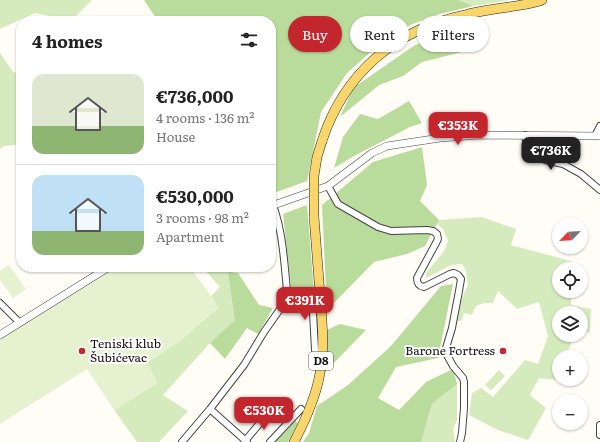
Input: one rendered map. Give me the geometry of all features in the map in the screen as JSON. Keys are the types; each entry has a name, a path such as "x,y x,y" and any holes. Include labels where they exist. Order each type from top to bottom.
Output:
{"main road":[{"name":"D8","path":"294,442 302,427 316,391 320,373 322,334 314,218 314,176 326,127 333,112 341,98 361,71 383,52 403,38 425,27 463,15 542,0"}],"street":[{"path":"276,205 328,186 372,153 387,146 440,138 480,135 598,136 600,126"},
{"path":"525,136 526,141 536,154 545,160 563,164 581,174 600,190"},
{"path":"328,186 338,204 378,227 391,231 427,230 433,231 437,234 438,239 417,278 417,283 424,287 454,273 458,275 460,279 452,328 446,348 447,356 463,378 464,382 463,421 460,442"},
{"path":"182,442 244,365 287,298 288,290 282,236 276,214"},
{"path":"0,335 101,272"},
{"path":"288,290 294,292 311,307 313,312 314,350"},
{"path":"0,303 19,322"},
{"path":"210,409 246,441 270,410"},
{"path":"270,442 300,409"},
{"path":"600,425 600,435"}],"green space":[{"path":"0,0 92,0 76,16 51,16 35,13 28,16 16,16 16,22 0,29"},
{"path":"144,0 459,0 473,6 435,16 417,16 417,22 409,26 409,16 350,16 350,52 371,52 347,73 321,112 307,181 276,192 276,16 155,16"},
{"path":"459,0 510,0 473,6"},
{"path":"417,44 417,52 462,52 422,62 403,76 379,85 340,117 353,88 405,52 409,52 409,49"},
{"path":"0,53 14,73 16,72 16,145 4,146 0,149"},
{"path":"409,101 422,123 410,127 334,168 343,137 360,114 378,119"},
{"path":"422,147 427,185 420,201 439,220 425,246 407,254 374,262 327,310 322,205 373,162"},
{"path":"307,205 314,292 292,294 283,214"},
{"path":"482,217 516,229 511,245 571,261 552,262 552,298 571,298 571,305 576,306 552,306 552,342 571,342 569,350 552,350 552,379 539,378 530,395 546,408 528,440 498,430 469,415 472,393 481,388 493,397 525,360 538,364 548,336 539,302 517,309 498,291 493,303 484,303 476,306 472,315 464,313 461,321 456,321 462,298 468,285 466,271 462,264 451,265 426,278 426,273 444,251 448,241 443,229 437,224 439,220"},
{"path":"9,265 26,289 13,298 0,280 0,271"},
{"name":"Teniski klub Šubićevac","path":"110,272 194,272 218,308 182,339 147,363 157,383 114,410 87,369 0,424 0,340"},
{"path":"206,272 229,272 236,320 210,343 163,395 188,411 159,442 137,442 114,410 157,383 147,363 182,339 218,308 211,296 220,287"},
{"path":"228,272 238,273 259,305 273,308 258,334 247,328 225,359 210,343 235,320"},
{"path":"453,284 438,358 396,367 378,398 399,410 426,382 453,369 457,384 432,404 421,442 303,442 309,433 317,406 348,385 391,346 441,286"},
{"path":"588,308 591,309 590,332 588,332"},
{"path":"340,324 366,330 325,372 327,330"},
{"path":"499,370 505,376 491,390 485,385"},
{"path":"457,384 457,420 453,429 455,442 421,442 432,404"},
{"path":"295,420 298,423 288,442 273,442"}],"place":[{"name":"Teniski klub Šubićevac","path":"82,351"},
{"name":"Barone Fortress","path":"503,351"}]}
